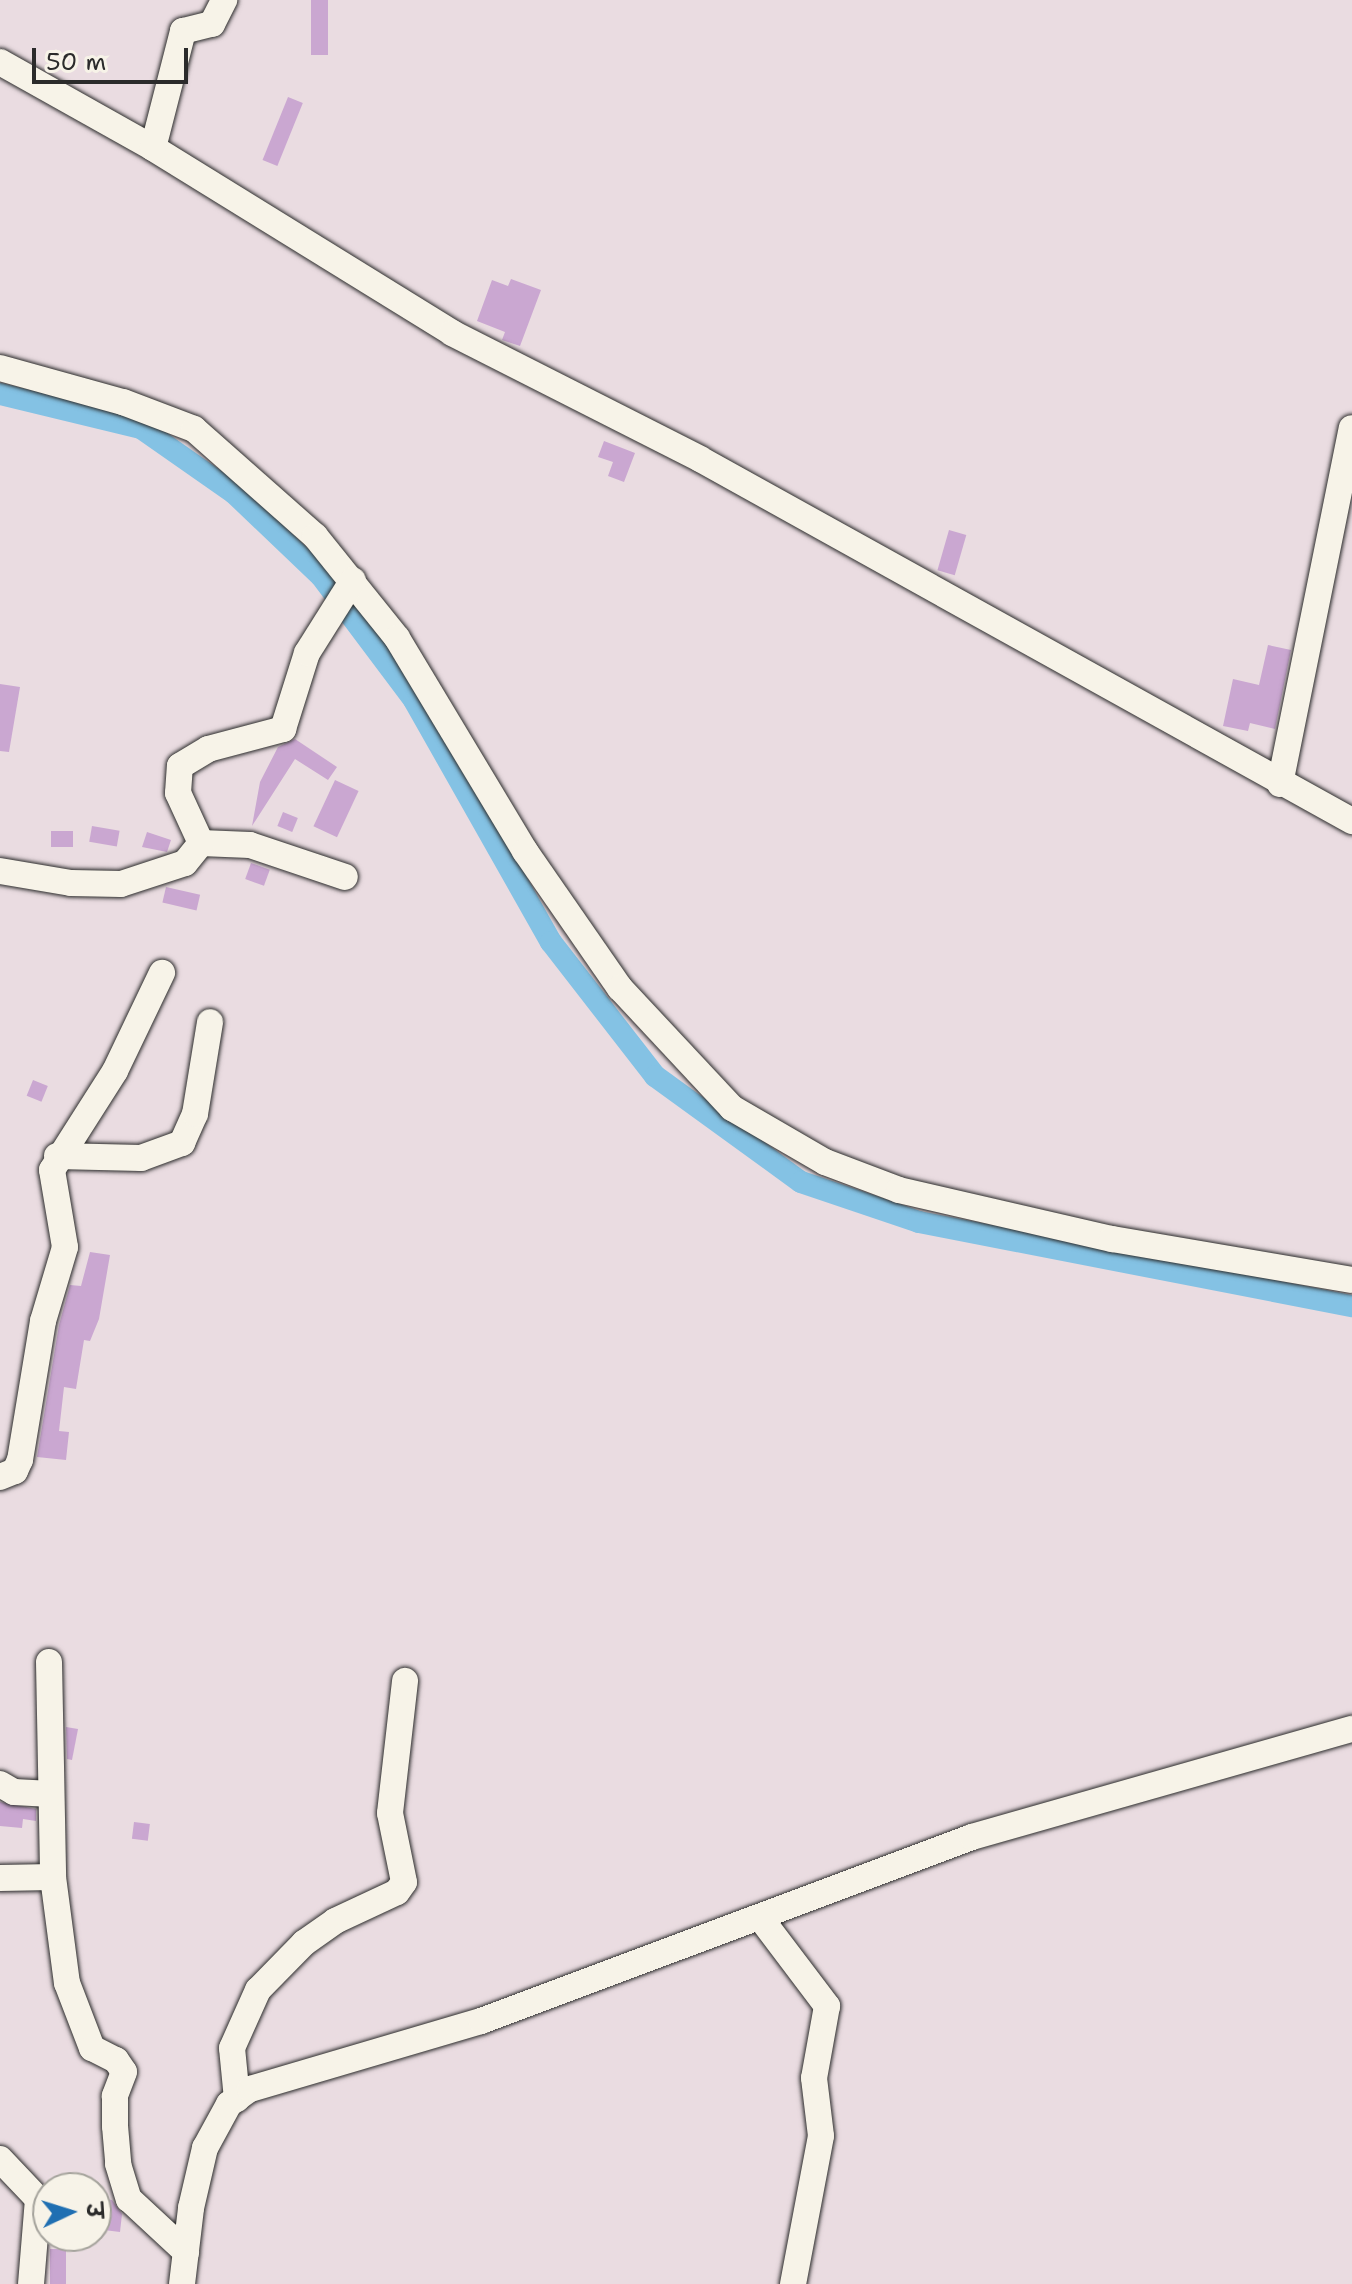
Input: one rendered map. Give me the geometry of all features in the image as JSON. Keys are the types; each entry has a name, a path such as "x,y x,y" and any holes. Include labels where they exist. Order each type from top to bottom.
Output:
{"street":[{"path":"153,148 183,31 212,24 224,0"},
{"path":"0,62 153,148 452,333 700,459 1280,784 1352,821"},
{"path":"0,368 194,429 258,480 397,638 525,851 620,988 732,1108 825,1162 899,1190 1112,1239 1352,1280"},
{"path":"1280,784 1352,428"},
{"path":"201,843 178,793 180,766 208,749 283,729 307,653 351,584"},
{"path":"0,871 71,883 121,884 185,863 201,843"},
{"path":"201,843 250,845 345,877"},
{"path":"0,1477 15,1471 20,1460 43,1321 65,1247 52,1183 57,1156 115,1071 162,973"},
{"path":"57,1156 141,1158 182,1143 195,1114 210,1022"},
{"path":"49,1662 53,1877 59,1942 76,2013 92,2048 116,2060 124,2072 115,2096 123,2183 139,2212 186,2252"},
{"path":"237,2099 232,2048 258,1990 304,1943 335,1921 397,1892 404,1882 390,1813 405,1681"},
{"path":"182,2284 205,2148 237,2099 289,2076 481,2021 762,1920 1000,1828 1352,1729"},
{"path":"0,1784 14,1792 51,1794"},
{"path":"0,1878 53,1877"},
{"path":"762,1920 827,2006 814,2078 821,2136 793,2284"},
{"path":"0,2159 38,2199 31,2284"}],"building":[{"path":"311,0 328,0 328,55 311,55"},
{"path":"288,97 303,103 277,166 263,160"},
{"path":"511,279 541,290 520,346 502,340 505,332 477,321 492,280 508,286"},
{"path":"604,441 635,453 624,482 608,476 613,462 598,457"},
{"path":"949,530 966,535 955,575 937,570"},
{"path":"1268,645 1291,650 1275,729 1250,723 1248,731 1223,726 1233,679 1259,685"},
{"path":"0,684 20,687 9,752 0,751"},
{"path":"295,739 337,767 328,780 295,759 252,826 260,782 278,747"},
{"path":"335,780 359,791 337,837 313,826"},
{"path":"283,812 298,818 292,832 277,826"},
{"path":"92,826 120,831 117,847 89,842"},
{"path":"51,831 73,831 73,847 51,847"},
{"path":"147,832 171,840 167,852 142,847"},
{"path":"251,863 270,870 264,886 245,879"},
{"path":"166,887 200,895 197,910 162,903"},
{"path":"33,1080 48,1086 41,1102 27,1096"},
{"path":"90,1252 110,1255 99,1319 90,1341 84,1340 76,1389 64,1387 59,1431 69,1432 66,1460 37,1457 59,1325 70,1285 81,1286"},
{"path":"66,1727 78,1729 72,1760 67,1759"},
{"path":"0,1802 36,1809 36,1821 23,1819 22,1828 0,1826"},
{"path":"134,1822 150,1824 148,1841 132,1839"},
{"path":"112,2200 122,2214 120,2232 112,2231"},
{"path":"50,2252 66,2252 66,2284 50,2284"}],"waterway":[{"path":"0,394 141,428 234,493 321,576 414,700 551,942 655,1076 801,1182 919,1222 1352,1306"}]}
